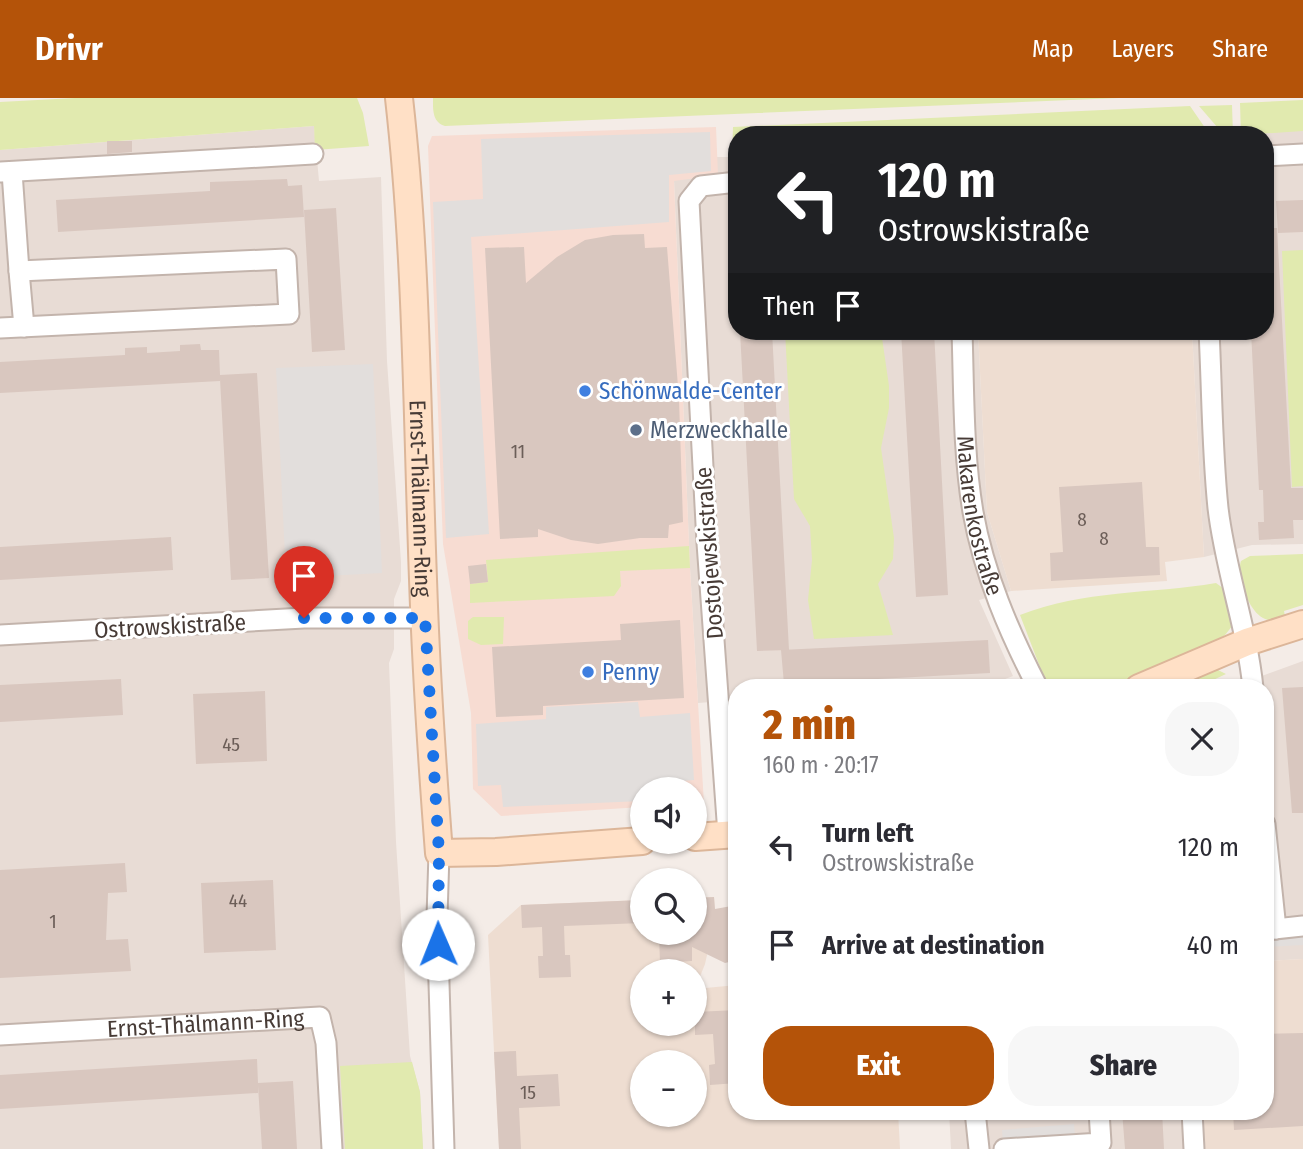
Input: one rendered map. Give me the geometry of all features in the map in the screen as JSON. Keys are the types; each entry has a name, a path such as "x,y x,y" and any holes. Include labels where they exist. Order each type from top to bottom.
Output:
{"street":[{"name":"Ernst-Thälmann-Ring","path":"399,98 418,407 425,618 439,853 437,917 444,1149"},
{"path":"24,327 6,172 313,154"},
{"path":"1274,156 1303,154"},
{"name":"Dostojewskistraße","path":"728,183 701,186 689,201 707,542 728,787"},
{"path":"0,328 289,314 286,259 19,271"},
{"name":"Makarenkostraße","path":"962,340 967,466 973,515 991,582 1034,679"},
{"path":"1209,340 1218,508 1229,576 1247,642 1252,679"},
{"name":"Ostrowskistraße","path":"0,635 304,618 425,618"},
{"path":"1160,679 1247,642 1303,624"},
{"path":"707,836 728,834"},
{"path":"439,853 496,852 630,842"},
{"path":"1274,930 1303,926"},
{"name":"Ernst-Thälmann-Ring","path":"0,1035 320,1017 326,1043 332,1149"},
{"path":"976,1120 979,1149"},
{"path":"1004,1149 1101,1143 1100,1120"},
{"path":"1192,1120 1194,1149"}],"shaded area":[{"path":"314,126 319,181 381,177 387,361 401,562 401,581 394,599 394,649 389,663 396,842 410,1056 420,1092 423,1149 0,1149 0,150"},
{"path":"716,127 718,175 674,181 690,568 702,777 630,777 630,808 501,816 473,789 471,713 443,544 428,146 432,136"},
{"path":"1303,130 1303,544 1252,545 1204,557 1192,340 1274,340 1274,132"},
{"path":"710,132 711,171 669,175 669,222 471,237 489,534 446,538 433,202 483,199 481,139"},
{"path":"717,157 728,157 728,340 978,340 987,512 1011,591 979,600 1013,676 1005,679 728,679 728,701 698,703 674,180 717,175"},
{"path":"978,340 1192,340 1204,557 1165,562 1167,581 1011,591 987,512"},
{"path":"373,364 382,573 286,578 276,368"},
{"path":"1303,661 1303,959 1274,961 1274,679 1254,679"},
{"path":"638,702 640,717 690,713 694,777 630,777 630,802 503,807 501,785 478,786 476,724 546,719 546,707"},
{"path":"707,897 714,897 715,919 706,959 630,959 630,1036 707,1036 707,988 728,986 728,1120 898,1120 900,1149 499,1149 488,935 521,905 630,900 630,945 707,945"},
{"path":"1303,932 1303,945 1274,947 1274,934"},
{"path":"1303,959 1303,1149 1199,1149 1198,1120 1274,1120 1274,961"},
{"path":"949,1120 1198,1120 1199,1149 951,1149"},
{"path":"1074,1124 1075,1136 1003,1143 1002,1130"}],"green space":[{"path":"75,98 357,98 363,113 369,146 315,150 314,126 0,150 0,102"},
{"path":"433,98 1119,98 445,126 435,118"},
{"path":"1303,100 1303,131 1274,133 1274,126 1241,126 1240,103"},
{"path":"1232,105 1233,126 1216,126 1199,106"},
{"path":"1190,106 1204,126 755,126"},
{"path":"1303,250 1303,486 1292,487 1282,251"},
{"path":"785,340 882,340 889,386 889,408 881,448 894,538 893,559 878,584 893,635 814,639 808,600 812,560 810,526 794,499"},
{"path":"689,546 690,568 620,571 621,586 614,596 470,603 470,584 488,582 486,560"},
{"path":"1303,554 1303,605 1284,611 1286,621 1263,618 1253,608 1244,592 1240,575 1241,561 1250,556"},
{"path":"1216,583 1227,591 1233,625 1211,645 1134,679 1045,679 1020,615 1068,601"},
{"path":"473,617 504,617 503,644 481,645 468,639 468,621"},
{"path":"1212,667 1226,674 1215,679 1183,679"},
{"path":"412,1062 420,1092 423,1149 345,1149 340,1066"}],"building":[{"path":"107,141 132,141 132,152 107,154"},
{"path":"287,179 288,186 302,185 304,217 58,232 56,200 210,191 210,182"},
{"path":"1303,200 1303,232 1278,233 1276,201"},
{"path":"336,208 345,350 312,352 304,210"},
{"path":"1274,228 1277,228 1291,488 1303,488 1303,520 1293,520 1294,538 1259,540 1258,522 1264,522 1263,490 1259,490 1251,340 1274,340"},
{"name":"Schönwalde-Center","path":"644,234 645,248 667,247 679,399 683,522 669,525 668,538 640,538 598,544 571,540 538,529 538,537 500,539 485,248 524,247 526,283 557,257 585,240 613,235"},
{"path":"740,340 772,340 789,650 757,651"},
{"path":"902,340 934,340 948,595 916,597"},
{"path":"200,344 201,350 219,350 220,375 257,373 269,578 231,580 220,379 0,393 0,362 125,355 125,348 147,347 147,353 180,351 180,345"},
{"path":"1142,482 1146,547 1159,547 1160,575 1051,581 1050,553 1063,552 1059,487"},
{"path":"171,537 173,570 0,580 0,547"},
{"path":"486,564 488,582 470,584 468,566"},
{"name":"Penny","path":"680,620 684,698 543,706 543,715 496,717 492,647 621,640 620,624"},
{"path":"988,640 990,673 878,679 784,679 781,650"},
{"path":"121,679 123,715 0,722 0,685"},
{"path":"1303,687 1303,813 1292,813 1282,688"},
{"path":"265,691 267,761 196,764 193,694"},
{"path":"125,863 127,892 108,893 106,940 128,939 131,971 0,978 0,870"},
{"path":"273,880 276,950 204,953 201,883"},
{"path":"707,897 714,897 715,909 728,907 728,962 692,947 692,959 660,959 659,945 707,945"},
{"path":"630,900 630,923 564,926 565,955 570,955 571,977 539,978 538,956 543,956 542,927 522,928 521,905"},
{"path":"728,1010 728,1084 710,1085 709,1065 715,1064 713,1034 707,1034 707,1011"},
{"path":"1303,1033 1303,1126 1234,1130 1233,1120 1274,1120 1274,1034"},
{"path":"516,1051 517,1076 558,1074 560,1106 519,1108 521,1149 499,1149 494,1052"},
{"path":"257,1059 258,1083 293,1081 297,1149 262,1149 258,1086 258,1093 0,1109 0,1075"},
{"path":"1123,1120 1162,1120 1164,1149 1125,1149"}],"place":[{"name":"Schönwalde-Center","path":"585,391"},
{"name":"Merzweckhalle","path":"636,430"},
{"name":"Penny","path":"588,672"}],"route":[{"path":"304,618 425,618 439,853 438,944"}]}
